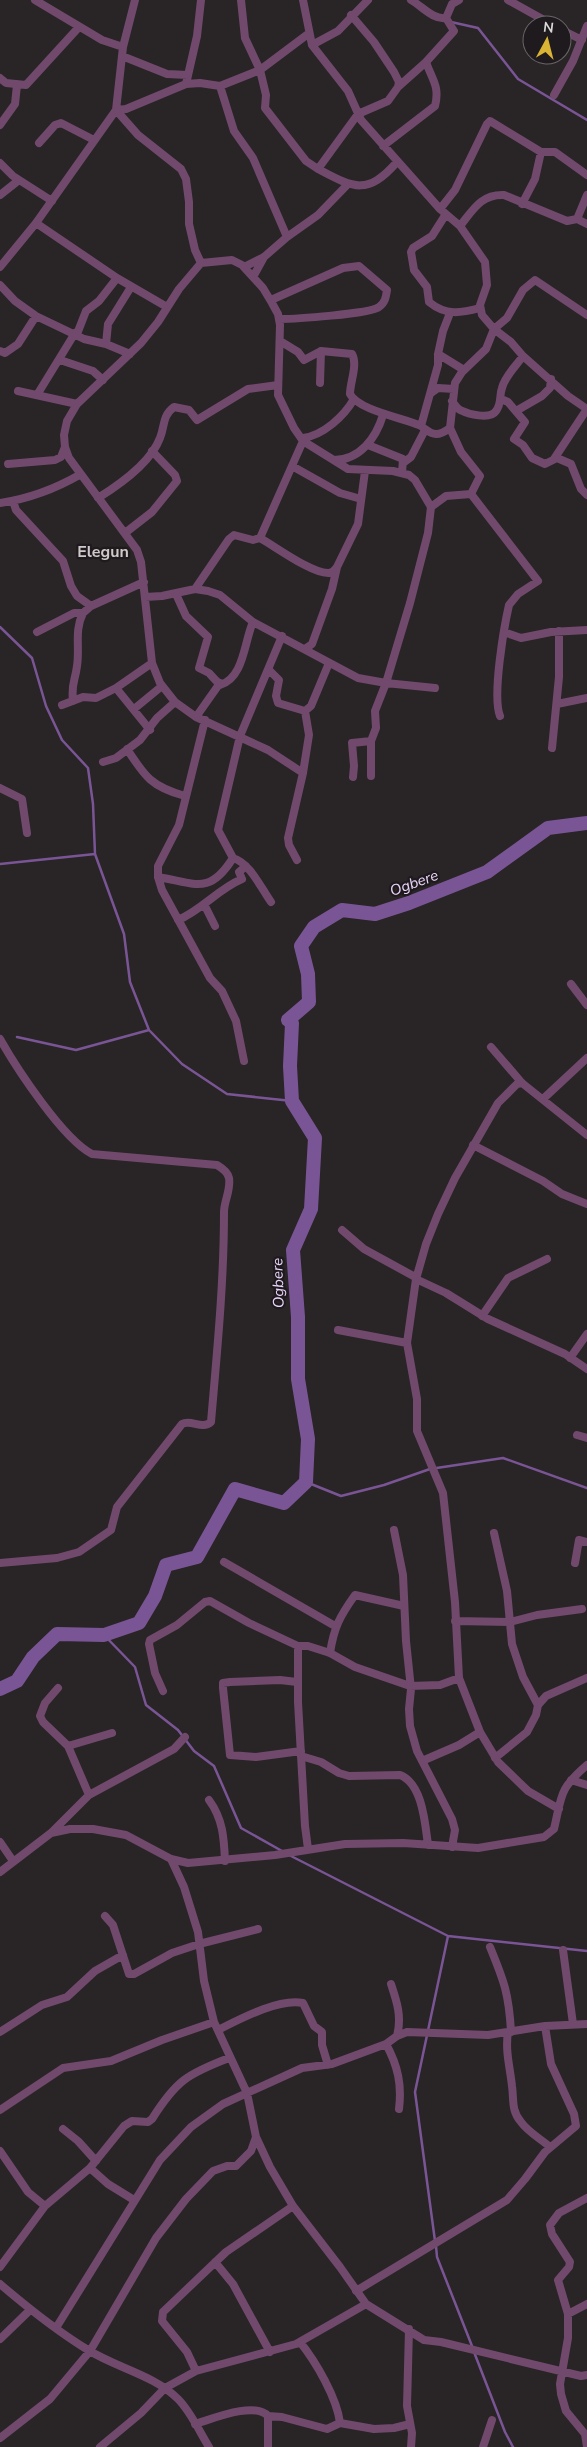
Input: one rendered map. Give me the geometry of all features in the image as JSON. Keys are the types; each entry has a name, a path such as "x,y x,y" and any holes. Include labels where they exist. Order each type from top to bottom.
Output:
{"street":[{"path":"35,0 42,2 102,40 123,47"},
{"path":"0,267 36,223 116,110 123,47 135,0"},
{"path":"186,84 197,36 201,0"},
{"path":"241,0 245,38 260,70 266,95 265,108 306,161 347,185 365,186 374,183 397,162"},
{"path":"303,0 308,34 312,44 338,75 358,114 397,162 443,211 460,226 485,262 488,285 480,308 482,315 523,356 568,396 587,409 554,459 545,464 532,458 523,444 514,439 525,422 516,411 501,399"},
{"path":"312,44 338,31 368,0"},
{"path":"411,0 430,14 441,19 446,18"},
{"path":"446,18 452,4 459,0"},
{"path":"508,0 536,15"},
{"path":"352,15 374,42 394,72 399,82 398,87"},
{"path":"318,169 358,114 388,102 398,87 426,62 454,31 446,18"},
{"path":"554,95 582,40 587,26"},
{"path":"0,78 6,83 26,84 80,27"},
{"path":"116,110 126,109 186,84 200,83 220,86 260,70 308,34"},
{"path":"572,35 582,40"},
{"path":"122,56 167,74 188,75"},
{"path":"383,146 435,106 438,94 436,81 431,76 426,62"},
{"path":"0,125 15,104 17,85"},
{"path":"220,86 234,130 253,158 287,237"},
{"path":"116,110 138,135 181,170 188,194 189,224 201,263"},
{"path":"480,308 463,313 450,313 429,302 427,287 414,270 411,257 413,248 432,236 486,124 490,121 541,152 556,152 587,174"},
{"path":"39,143 56,125 61,123 94,140"},
{"path":"522,204 534,179 541,152"},
{"path":"0,163 19,180 52,201"},
{"path":"0,195 19,180"},
{"path":"244,267 264,257 287,237 318,215 347,185"},
{"path":"460,226 482,199 489,196 504,195 567,221 577,219 587,224"},
{"path":"577,219 587,195"},
{"path":"36,223 116,278 167,307"},
{"path":"252,277 264,257"},
{"path":"303,773 268,750 196,717 175,702 162,686 152,663 141,562 125,533 80,474 65,447 64,435 67,422 77,404 130,354 158,322 167,307 201,263 232,260 244,267 271,300 279,320 278,394 294,428 303,440 332,460 348,468 409,475 415,480 430,507 428,533 386,684 376,706 376,728 371,741 371,776"},
{"path":"271,300 343,268 359,266 387,290 383,304 379,308 369,311 279,320"},
{"path":"37,394 76,334 86,311 99,302 116,278"},
{"path":"471,494 480,476 461,452 450,428 454,389 464,370 486,349 494,329 508,318 523,290 535,280 587,316"},
{"path":"0,285 15,301 36,316 84,339 106,344 130,354"},
{"path":"106,344 105,334 108,324 131,287"},
{"path":"403,463 411,457 423,428 438,365 438,354 450,313"},
{"path":"0,351 5,353 18,344 36,316"},
{"path":"280,341 298,352 304,360 320,351 352,354 354,358 350,394 354,399 383,415 436,434 450,428"},
{"path":"320,351 320,383"},
{"path":"438,354 464,370"},
{"path":"452,401 458,409 486,415 496,412 501,399 501,390 507,377 523,356"},
{"path":"60,360 92,371 103,380"},
{"path":"516,411 542,396 550,388 551,379"},
{"path":"98,498 138,469 160,439 168,412 174,407 189,410 197,420 248,390 278,385"},
{"path":"431,393 438,388 454,389"},
{"path":"18,391 77,404"},
{"path":"260,538 303,440 340,418 354,399"},
{"path":"332,460 346,460 368,445 383,415"},
{"path":"368,445 403,459 402,473"},
{"path":"8,464 55,460 61,457 65,447"},
{"path":"125,533 152,512 177,481 175,475 152,451"},
{"path":"554,459 571,464 581,490 587,495"},
{"path":"292,466 340,492 361,499"},
{"path":"196,590 229,539 238,534 253,540 260,538 312,568 327,573 334,572 358,524 365,471"},
{"path":"0,503 13,501 66,482 80,474"},
{"path":"430,507 446,496 471,494"},
{"path":"471,494 538,581 518,594 508,605 497,690 497,709 500,716"},
{"path":"13,501 16,510 63,561 77,596 91,606"},
{"path":"308,647 332,589 337,567"},
{"path":"73,701 71,685 77,666 77,624 83,613 91,606 104,602 144,582"},
{"path":"145,597 196,590 208,591 220,596 253,622 308,647 316,655 358,678 386,684 435,688"},
{"path":"176,594 186,616 208,637 199,668 220,683 228,682 240,665 253,622"},
{"path":"37,632 74,613 83,613"},
{"path":"504,632 522,638 559,631 587,630"},
{"path":"552,748 557,704 559,631"},
{"path":"272,902 241,860 233,858 218,830 240,736 282,636"},
{"path":"62,705 83,698 96,698 116,688 152,663"},
{"path":"305,711 310,706 329,663"},
{"path":"269,670 279,680 276,696 278,702 305,711"},
{"path":"196,717 220,683"},
{"path":"134,709 162,686"},
{"path":"116,688 150,730"},
{"path":"557,704 587,698"},
{"path":"104,762 116,758 150,730 157,718 175,702"},
{"path":"297,860 289,846 288,838 303,773 309,735 305,711"},
{"path":"205,720 178,825 158,866 158,877 162,890 210,978 222,991 236,1021 244,1061"},
{"path":"353,778 352,743 371,741"},
{"path":"127,749 151,782 164,790 185,796"},
{"path":"0,788 22,799 27,833"},
{"path":"158,877 199,886 211,882 226,870 233,858"},
{"path":"178,920 194,913 214,895 242,879 239,872 246,866"},
{"path":"204,904 215,926"},
{"path":"571,984 587,1005"},
{"path":"0,1039 22,1074 82,1149 101,1155 216,1165 224,1169 229,1176 224,1208 223,1287 211,1422 203,1425 186,1422 182,1424 117,1507 111,1530 98,1540 79,1552 57,1558 0,1564"},
{"path":"491,1047 522,1083 587,1134"},
{"path":"543,1099 587,1058"},
{"path":"522,1083 517,1084 498,1103 473,1146 438,1214 416,1278 407,1343 417,1399 417,1431 443,1493 459,1678 480,1732 495,1758 528,1791 558,1809"},
{"path":"473,1146 543,1181 562,1194 587,1204"},
{"path":"342,1230 364,1249 446,1293 482,1316 540,1341 587,1369"},
{"path":"482,1316 508,1278 547,1259"},
{"path":"338,1330 407,1343"},
{"path":"570,1358 587,1334"},
{"path":"577,1435 587,1438"},
{"path":"394,1530 403,1575 410,1686 410,1726 422,1761 452,1819 455,1830 452,1847"},
{"path":"494,1533 507,1591 512,1644 523,1676 538,1705"},
{"path":"575,1564 579,1540 587,1542"},
{"path":"224,1562 335,1626"},
{"path":"330,1653 335,1626 355,1595 404,1606"},
{"path":"163,1691 155,1673 149,1644 150,1640 176,1625 205,1602 214,1602 236,1616 298,1646 308,1646 330,1653 355,1666 410,1686 440,1685 459,1678"},
{"path":"455,1621 510,1622 536,1615 582,1609"},
{"path":"298,1646 297,1682 308,1849"},
{"path":"495,1758 527,1732 536,1715 538,1705 546,1696 587,1678"},
{"path":"297,1682 280,1680 223,1683 230,1755 301,1754 322,1762 339,1773 348,1776 400,1775 406,1778 417,1792 428,1845"},
{"path":"58,1688 45,1703 40,1716 43,1722 68,1746 89,1795"},
{"path":"422,1761 459,1745 480,1732"},
{"path":"68,1746 112,1733"},
{"path":"0,1872 51,1833 89,1795 174,1749 185,1737"},
{"path":"51,1833 70,1829 93,1829 126,1835 171,1859 188,1863 225,1861 345,1844 478,1848 544,1836 554,1829 566,1784 587,1765"},
{"path":"571,1780 587,1785"},
{"path":"209,1800 217,1811 224,1832 225,1861"},
{"path":"0,1842 13,1861"},
{"path":"171,1859 184,1887 200,1944 204,1981 216,2026 229,2058 247,2093 256,2138 293,2206 366,2304 424,2340 440,2342 563,2372 584,2375 587,2383"},
{"path":"105,1916 113,1925 130,1974 134,1974 172,1954 200,1944 258,1929"},
{"path":"490,1947 509,1995 510,2032 506,2046 512,2088 512,2105 515,2114 522,2124 550,2147"},
{"path":"563,1950 574,2024"},
{"path":"0,2032 42,2005 67,1997 95,1971 123,1955"},
{"path":"391,1984 399,2007 400,2023 397,2036"},
{"path":"0,2110 63,2068 111,2061 162,2040 216,2026 293,2001 303,2003 314,2026 322,2032 322,2045 328,2065"},
{"path":"56,2328 160,2160 191,2127 222,2104 302,2068 328,2065 386,2044 407,2032 488,2035 544,2026 587,2024"},
{"path":"356,2291 507,2200 550,2147 576,2126 576,2122 550,2064 544,2026"},
{"path":"386,2044 398,2070 402,2096 399,2109"},
{"path":"0,2267 45,2206 90,2168 124,2126 132,2121 148,2122 152,2119 169,2092 190,2075 229,2058"},
{"path":"63,2129 78,2141 96,2161"},
{"path":"0,2438 50,2399 90,2351 156,2238 186,2199 213,2172 227,2166 236,2166 251,2151 256,2138"},
{"path":"0,2151 28,2192 45,2206"},
{"path":"90,2168 108,2184 134,2200"},
{"path":"586,2447 582,2430 566,2411 560,2384 568,2338 568,2314 558,2280 569,2267 570,2262 552,2234 550,2225 559,2214 587,2198"},
{"path":"196,2371 187,2352 165,2327 161,2316 171,2303 215,2262 250,2235 293,2206"},
{"path":"215,2262 233,2284 270,2352"},
{"path":"0,2284 30,2310 90,2351 165,2388 179,2400 209,2447"},
{"path":"100,2447 141,2413 165,2388 196,2371 270,2352 300,2342 366,2304"},
{"path":"568,2314 587,2304"},
{"path":"0,2339 30,2310"},
{"path":"409,2329 407,2406 411,2447"},
{"path":"300,2342 313,2358 333,2396 340,2423"},
{"path":"195,2424 255,2409 264,2411 268,2416 268,2447"},
{"path":"268,2416 282,2417 327,2429 340,2423 374,2429 394,2428 410,2424"},
{"path":"483,2447 492,2420"}],"waterway":[{"path":"451,22 478,28 518,79 587,120"},
{"path":"0,627 32,658 46,706 62,740 88,768 93,804 95,854 124,934 130,982 149,1030 182,1064 227,1094 292,1101"},
{"name":"Ogbere","path":"0,1689 17,1681 33,1657 57,1634 104,1635 139,1623 155,1596 166,1565 197,1557 235,1489 284,1503 306,1482 308,1439 298,1379 298,1317 293,1250 311,1209 315,1138 292,1101 290,1066 292,1023 288,1020 309,1002 308,974 301,946 314,927 342,910 375,914 409,903 487,872 548,828 587,823"},
{"path":"0,864 95,854"},
{"path":"17,1037 76,1050 149,1030"},
{"path":"306,1482 341,1496 384,1485 430,1469 503,1458 587,1488"},
{"path":"104,1635 135,1667 146,1705 178,1730 194,1751 214,1766 241,1828 282,1851"},
{"path":"289,1855 448,1936 587,1951"},
{"path":"435,2241 415,2092 448,1936"},
{"path":"436,2246 437,2257 472,2346"},
{"path":"474,2352 505,2432 513,2447"}],"district":[{"name":"Elegun","path":"103,552"}]}
